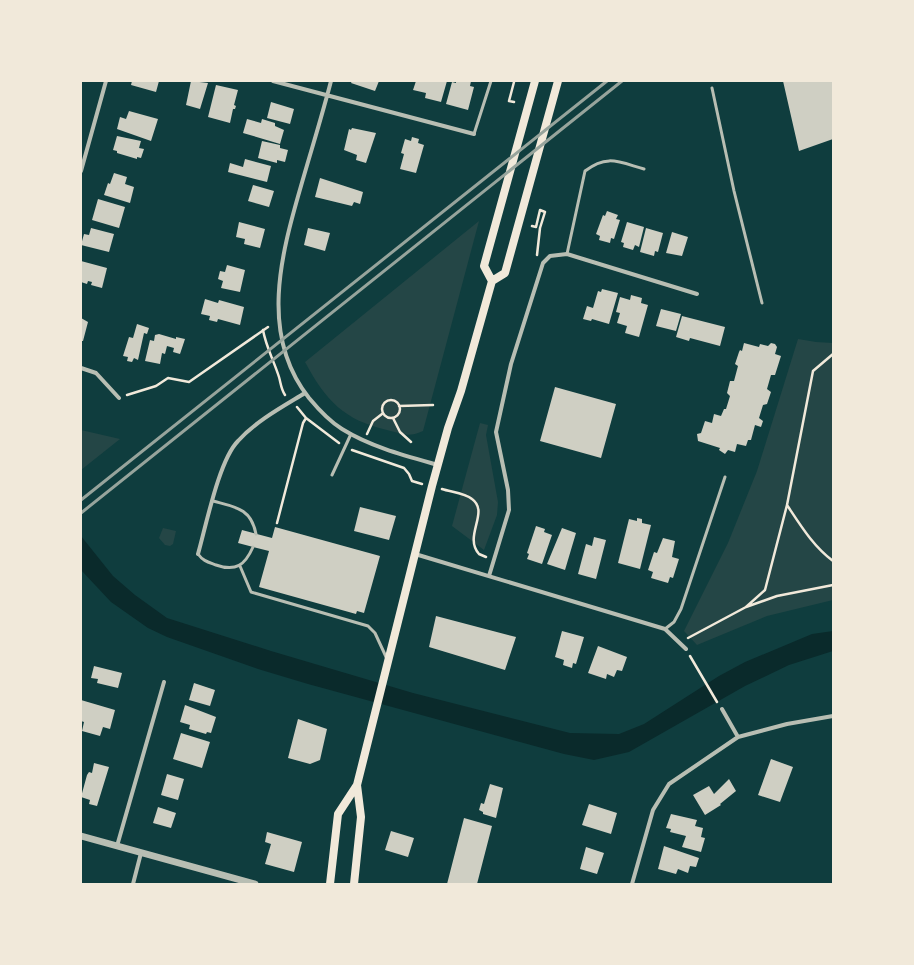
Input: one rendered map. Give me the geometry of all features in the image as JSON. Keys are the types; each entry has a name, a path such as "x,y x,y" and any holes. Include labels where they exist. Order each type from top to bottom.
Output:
{"main road":[{"path":"492,281 484,266 535,81"},
{"path":"330,884 338,814 357,785 448,428 462,391 492,281 505,273 558,81"},
{"path":"354,884 361,817 357,785"}],"street":[{"path":"81,171 106,81"},
{"path":"273,81 474,134"},
{"path":"331,81 285,242 279,279 279,329 290,366 305,393 324,415 351,434 364,441 439,465"},
{"path":"489,576 509,510 508,490 496,432 511,364 543,263 550,256 567,254 697,294"},
{"path":"81,368 96,373 119,398"},
{"path":"198,554 224,465 236,442 254,426 305,393"},
{"path":"415,554 665,629 686,649"},
{"path":"116,847 164,682"},
{"path":"722,709 738,737"},
{"path":"632,884 653,810 669,784 738,737 787,724 833,716"},
{"path":"81,836 116,847 255,884"},
{"path":"133,884 141,853"}],"lane":[{"path":"474,134 491,81"},
{"path":"712,88 762,304"},
{"path":"567,254 585,171 593,165 610,159 644,169"},
{"path":"332,475 351,434"},
{"path":"665,629 674,622 681,609 725,477"},
{"path":"213,501 240,508 254,524 256,534"},
{"path":"198,554 204,561 227,569 240,566 249,557 253,547"},
{"path":"240,566 251,592 368,626 375,633 388,661"}],"path":[{"path":"514,82 509,101 514,102"},
{"path":"532,226 536,227 540,210 545,212 540,228 537,256 543,263"},
{"path":"119,398 156,386 168,378 189,382 268,327"},
{"path":"263,330 282,391"},
{"path":"746,607 765,590 787,505 813,371 833,354"},
{"path":"400,406 400,412 393,418 387,418 382,414 381,408 386,401 393,400 400,406 433,405"},
{"path":"364,441 373,421 382,414"},
{"path":"277,523 303,423 306,418"},
{"path":"393,418 400,432 411,442"},
{"path":"404,468 412,481"},
{"path":"456,493 470,497 476,504 478,519 473,533 472,542 479,554"},
{"path":"787,505 806,535 820,552 833,562"},
{"path":"722,709 686,649 691,646 686,638 746,607 776,596 833,585"}],"shaded area":[{"path":"479,221 423,431 409,435 372,426 359,421 338,407 321,388 305,362"},
{"path":"798,339 833,343 833,600 767,616 697,645 684,631 728,543 757,471"},
{"path":"480,423 488,425 486,435 498,502 497,515 484,550 452,526"},
{"path":"81,430 120,439 81,470"},
{"path":"163,528 176,531 173,544 170,546 165,545 159,538"},
{"path":"81,536 113,576 135,595 167,618 271,651 413,693 570,733 619,734 644,724 719,676 745,662 812,634 833,631 833,651 789,665 745,686 629,752 594,760 564,754 308,684 258,669 167,637 148,628 111,602 81,570"}],"building":[{"path":"132,81 159,81 156,92 131,85"},
{"path":"191,81 208,83 200,109 186,105"},
{"path":"352,81 379,81 375,91 351,83"},
{"path":"416,81 447,81 441,102 425,98 426,93 413,90"},
{"path":"456,81 471,81 470,86 474,87 468,110 446,104 452,82 456,83"},
{"path":"783,81 833,81 833,139 799,151"},
{"path":"216,85 238,90 234,105 236,106 235,109 233,109 230,123 208,117"},
{"path":"271,102 294,109 290,124 267,118"},
{"path":"129,111 158,119 151,141 117,129 120,117 126,119"},
{"path":"247,119 261,123 262,119 275,123 275,126 284,130 280,144 243,133"},
{"path":"352,128 376,133 366,163 356,160 357,155 344,150 349,129 351,130"},
{"path":"117,136 141,141 139,148 144,149 141,158 137,157 137,159 117,153 117,151 113,150"},
{"path":"412,137 419,139 418,143 424,145 416,173 400,169 404,154 401,153 405,139 411,141"},
{"path":"262,141 280,145 280,148 288,150 285,162 277,160 277,163 258,158"},
{"path":"245,159 271,166 267,182 228,172 230,163 243,167"},
{"path":"114,173 127,177 125,184 134,187 130,203 104,195 108,183 110,184"},
{"path":"320,178 363,192 360,204 354,202 352,206 315,197"},
{"path":"253,185 274,191 269,207 248,201"},
{"path":"98,199 125,207 119,228 92,220"},
{"path":"607,211 618,215 616,219 620,220 614,239 611,238 610,243 599,240 600,236 596,234 603,215 605,216"},
{"path":"239,222 265,229 260,248 244,244 245,239 236,237"},
{"path":"627,222 644,227 639,247 635,245 633,250 623,247 624,243 621,242"},
{"path":"91,228 114,234 109,252 81,245 84,234 89,235"},
{"path":"308,228 330,233 325,251 304,245"},
{"path":"646,228 663,233 658,252 655,251 654,256 640,252"},
{"path":"672,232 688,237 682,256 666,253"},
{"path":"81,261 107,268 102,288 91,285 92,282 88,281 87,284 81,282"},
{"path":"227,265 245,270 240,292 221,288 223,281 218,279 220,271 225,272"},
{"path":"602,289 618,293 609,324 592,319 591,321 583,319 587,306 593,308 598,291 601,292"},
{"path":"631,295 642,298 641,303 648,305 639,337 625,333 627,326 617,323 620,313 616,312 620,297 630,300"},
{"path":"205,299 218,303 219,300 244,307 240,325 218,319 217,322 209,320 210,316 201,314"},
{"path":"661,309 681,314 676,331 656,326"},
{"path":"682,316 725,327 720,346 690,338 689,341 676,337"},
{"path":"81,318 88,322 83,341 81,341"},
{"path":"137,324 149,328 147,334 144,333 138,360 134,358 132,362 127,361 128,357 123,356 129,337 133,338"},
{"path":"159,334 176,339 176,337 185,339 180,354 173,352 174,348 167,346 165,354 162,353 160,364 145,361 150,340 154,341 155,335"},
{"path":"744,343 759,347 760,344 768,346 771,343 775,344 777,347 775,354 781,356 775,375 771,375 767,389 771,392 767,404 763,405 759,418 763,421 761,427 755,425 751,440 748,440 746,446 737,444 735,452 728,450 725,454 719,450 720,448 698,441 697,434 701,433 705,421 712,423 714,414 721,416 724,409 726,409 730,396 727,393 730,381 734,381 738,366 735,364 740,350 742,351"},
{"path":"555,387 616,404 601,458 540,441"},
{"path":"360,507 396,516 389,540 354,531"},
{"path":"637,518 642,519 642,523 651,525 640,569 618,563 629,519 637,521"},
{"path":"536,526 545,529 544,532 552,535 542,564 527,559 529,554 527,553"},
{"path":"275,527 380,556 364,613 357,611 356,614 259,587 269,551 238,543 242,530 272,538"},
{"path":"562,528 576,533 565,570 547,564"},
{"path":"594,537 606,540 596,579 578,574 586,544 592,546"},
{"path":"663,538 675,541 672,557 679,559 673,578 670,577 668,583 651,578 653,572 648,570 654,552 657,553"},
{"path":"436,616 516,637 505,670 429,647"},
{"path":"562,631 584,637 576,664 573,663 572,668 563,665 564,660 555,657"},
{"path":"598,646 627,657 622,671 617,670 614,677 607,674 606,679 588,673"},
{"path":"94,666 122,673 118,688 97,683 98,679 91,678"},
{"path":"194,683 215,690 210,706 189,700"},
{"path":"81,700 115,710 110,729 103,727 100,736 82,731 84,722 81,721"},
{"path":"185,705 216,717 211,733 207,732 206,734 189,729 190,725 180,722"},
{"path":"298,719 327,729 320,760 310,764 288,758"},
{"path":"181,733 210,742 202,768 173,759"},
{"path":"771,759 793,767 780,802 758,795"},
{"path":"94,763 109,767 97,806 89,804 90,800 81,797 87,775 89,772 92,773"},
{"path":"167,774 184,779 178,800 161,795"},
{"path":"729,779 736,791 720,804 721,805 705,815 693,795 709,786 714,794"},
{"path":"490,784 503,788 496,818 483,814 483,812 479,810 481,803 484,804"},
{"path":"589,804 617,813 611,834 582,825"},
{"path":"158,807 176,813 171,828 153,823"},
{"path":"671,814 697,820 695,826 703,828 701,837 705,838 701,852 682,847 686,836 670,832 671,829 666,828"},
{"path":"464,818 492,826 477,884 447,884"},
{"path":"391,831 414,838 408,857 385,850"},
{"path":"267,832 302,842 294,872 265,864 271,844 265,842"},
{"path":"664,846 699,858 696,867 690,866 688,873 678,869 676,874 658,869"},
{"path":"586,847 604,853 597,874 580,869"}],"railway":[{"path":"81,500 607,81"},
{"path":"81,513 622,81"}]}
